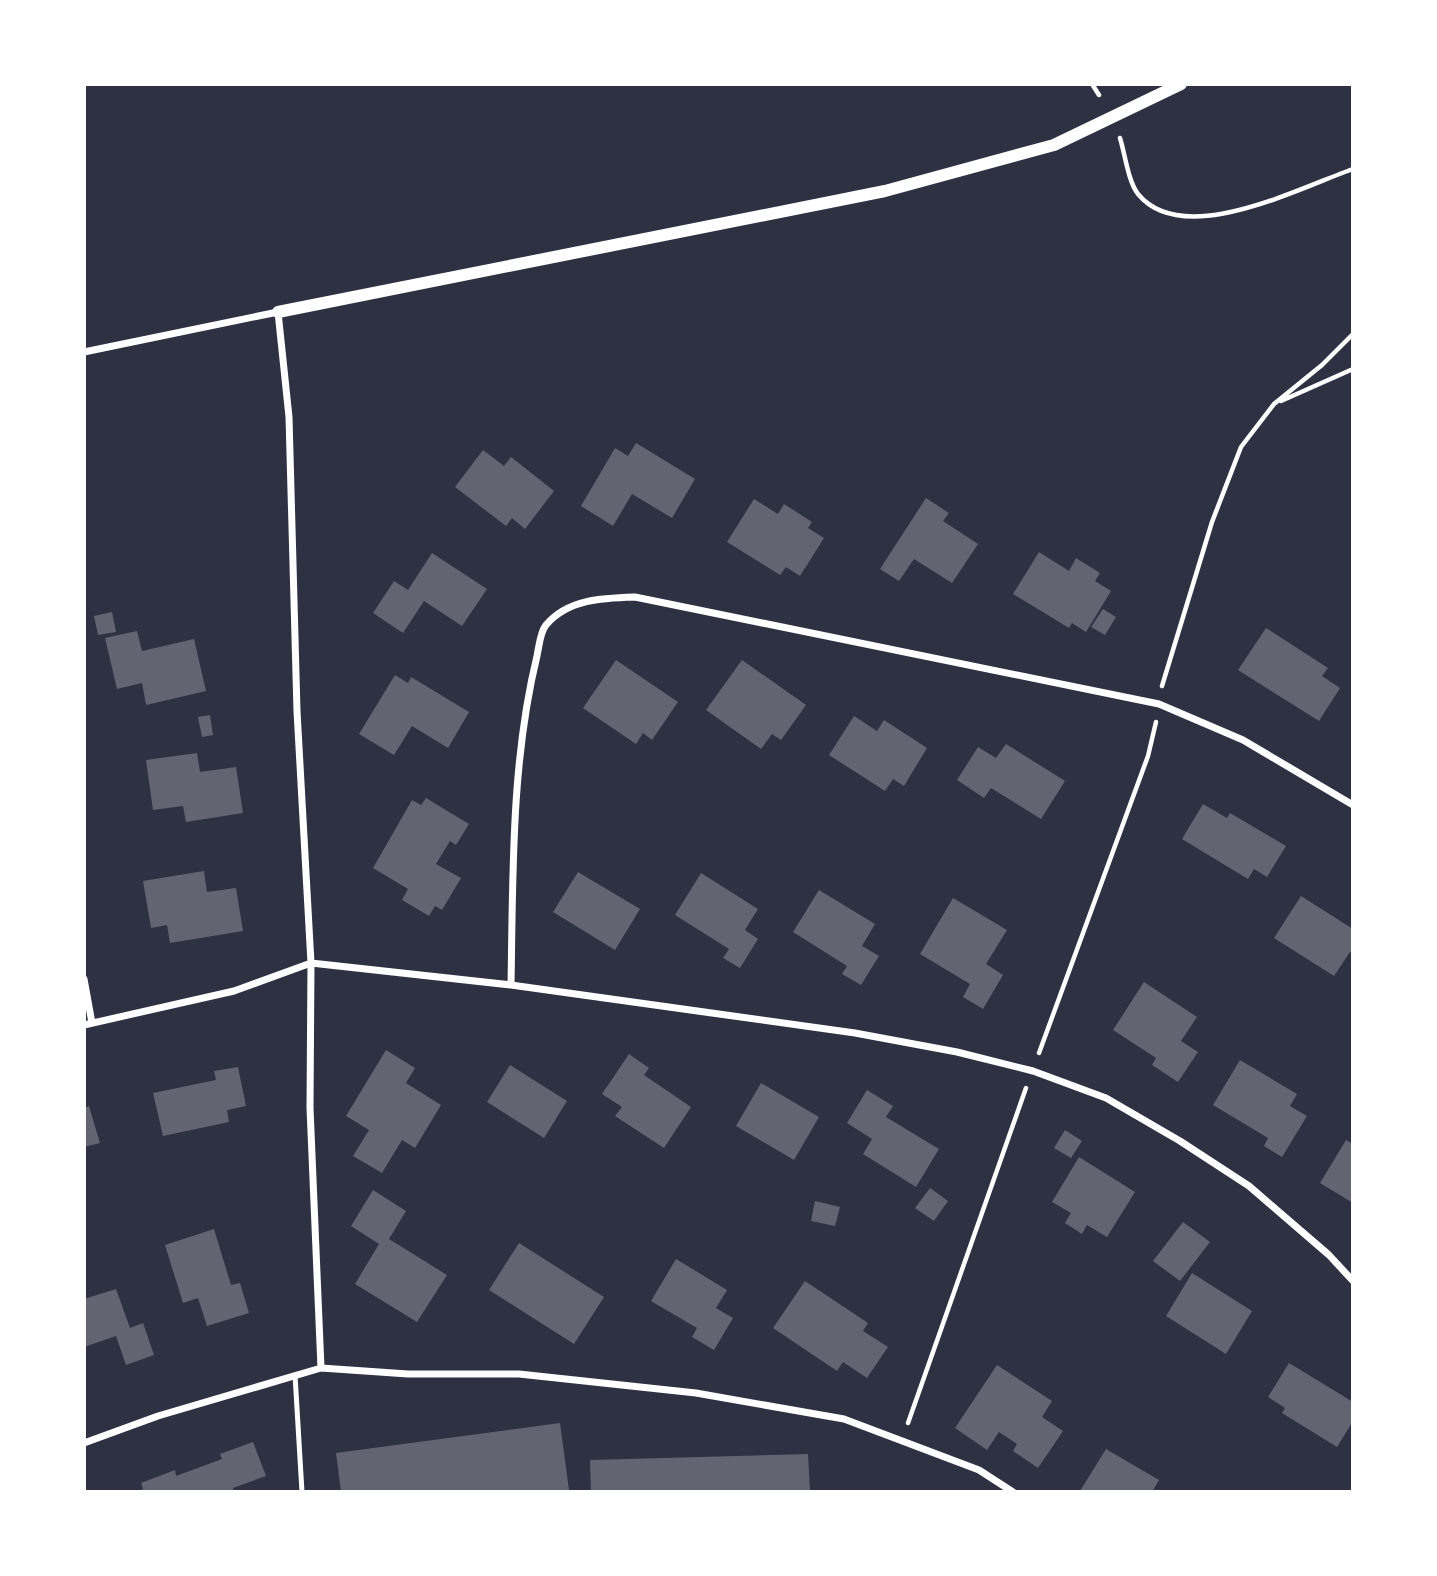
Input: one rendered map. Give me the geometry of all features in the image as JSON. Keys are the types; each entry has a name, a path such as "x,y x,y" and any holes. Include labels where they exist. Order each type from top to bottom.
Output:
{"street":[{"path":"84,352 885,191 1054,145 1181,84"},
{"path":"278,312 289,416 297,711 311,963 310,1108 320,1368"},
{"path":"511,985 513,844 530,684 544,626 572,606 603,598 635,597 810,635 1159,704 1243,740 1353,805"},
{"path":"84,979 88,1024 234,991 311,963 511,985 855,1033 1032,1071 1106,1098 1192,1148 1249,1186 1329,1255 1353,1281"},
{"path":"84,1443 158,1416 320,1368 408,1374 519,1374 696,1393 844,1419 979,1471 1013,1492"}],"lane":[{"path":"295,1375 302,1492"}],"path":[{"path":"1092,84 1099,95"},
{"path":"1119,138 1137,192 1161,214 1172,217 1212,217 1353,169"},
{"path":"1159,704 1166,666 1233,464 1251,431 1274,404 1322,365 1353,334"},
{"path":"1274,404 1353,369"}],"building":[{"path":"636,443 695,479 672,518 632,494 613,526 581,506 615,448 628,456"},
{"path":"483,450 504,466 511,457 554,491 525,529 512,518 506,526 455,487"},
{"path":"926,498 949,513 943,521 978,544 952,583 914,559 899,581 880,569"},
{"path":"754,499 778,514 784,504 812,522 808,528 824,538 800,576 786,567 780,575 727,542"},
{"path":"1039,552 1069,571 1076,558 1100,573 1095,581 1111,591 1086,632 1072,623 1069,628 1013,594"},
{"path":"432,553 487,589 462,626 424,601 403,633 373,613 394,581 408,590"},
{"path":"1103,609 1116,617 1105,635 1091,627"},
{"path":"112,612 116,632 98,635 94,616"},
{"path":"1266,628 1328,668 1322,676 1340,688 1319,721 1238,670"},
{"path":"137,631 142,651 194,639 206,691 146,705 142,683 117,689 105,638"},
{"path":"616,660 678,702 652,740 643,733 636,744 583,708"},
{"path":"742,660 806,705 781,740 772,734 761,749 706,710"},
{"path":"395,675 408,683 411,677 469,712 448,748 412,726 394,755 359,734"},
{"path":"210,715 213,735 202,737 198,717"},
{"path":"854,716 877,731 884,720 927,748 904,786 893,779 885,791 829,755"},
{"path":"1006,744 1065,781 1041,819 991,788 984,798 957,780 978,747 996,758"},
{"path":"197,753 200,772 236,767 243,813 186,822 183,806 153,810 146,760"},
{"path":"426,798 469,824 456,845 450,841 436,864 461,878 442,910 435,906 429,916 402,900 408,889 373,868 412,800 421,805"},
{"path":"1203,804 1227,818 1230,813 1286,846 1267,877 1254,869 1248,879 1182,839"},
{"path":"204,871 207,892 236,888 243,931 170,943 167,925 151,928 143,881"},
{"path":"578,872 640,909 615,950 553,912"},
{"path":"701,873 758,909 745,930 758,939 740,968 723,958 729,949 675,915"},
{"path":"819,890 875,924 862,946 879,956 861,985 842,974 847,966 793,932"},
{"path":"1301,896 1353,929 1353,954 1350,952 1334,976 1274,938"},
{"path":"953,898 1007,930 986,964 1003,975 983,1009 963,997 970,984 920,954"},
{"path":"1144,982 1197,1017 1181,1041 1198,1052 1178,1082 1152,1065 1156,1058 1113,1030"},
{"path":"386,1050 415,1068 406,1083 441,1105 415,1148 402,1140 382,1173 353,1156 369,1130 346,1116"},
{"path":"629,1054 649,1068 644,1075 691,1107 664,1148 615,1116 622,1107 602,1094"},
{"path":"1240,1060 1297,1094 1290,1106 1307,1116 1282,1157 1264,1146 1268,1138 1213,1105"},
{"path":"510,1065 567,1101 544,1138 487,1102"},
{"path":"238,1067 246,1106 227,1110 229,1122 163,1136 153,1093 216,1080 214,1071"},
{"path":"761,1083 819,1117 794,1160 736,1126"},
{"path":"867,1090 893,1106 886,1117 939,1149 916,1187 863,1154 872,1139 847,1123"},
{"path":"89,1106 100,1143 84,1147 84,1108"},
{"path":"1065,1130 1082,1141 1071,1158 1054,1148"},
{"path":"1346,1140 1353,1144 1353,1203 1320,1183"},
{"path":"1079,1157 1135,1192 1107,1237 1087,1225 1082,1234 1065,1223 1071,1213 1052,1202"},
{"path":"930,1188 948,1201 934,1221 915,1208"},
{"path":"373,1190 406,1211 389,1239 447,1275 417,1322 355,1284 379,1244 351,1226"},
{"path":"815,1201 840,1207 835,1226 811,1221"},
{"path":"1183,1222 1210,1242 1180,1281 1153,1261"},
{"path":"214,1229 231,1285 240,1283 249,1313 207,1326 198,1298 183,1303 165,1245"},
{"path":"519,1243 604,1297 574,1344 489,1290"},
{"path":"676,1259 727,1290 716,1308 733,1318 714,1350 692,1337 697,1328 651,1301"},
{"path":"1192,1273 1252,1311 1226,1354 1166,1316"},
{"path":"805,1281 868,1323 863,1331 888,1347 867,1378 843,1362 837,1371 773,1328"},
{"path":"116,1289 130,1328 143,1323 154,1355 126,1365 116,1336 84,1347 84,1299"},
{"path":"1289,1363 1353,1402 1353,1421 1337,1447 1282,1413 1285,1408 1268,1397"},
{"path":"997,1365 1052,1401 1042,1417 1063,1431 1038,1468 1013,1451 1017,1444 999,1432 987,1450 955,1428"},
{"path":"560,1423 569,1490 341,1492 336,1453"},
{"path":"253,1442 266,1476 233,1488 234,1492 135,1492 143,1489 141,1483 175,1470 176,1476 222,1459 220,1454"},
{"path":"1106,1449 1159,1480 1152,1492 1080,1491"},
{"path":"808,1454 810,1492 591,1492 590,1460"}]}
